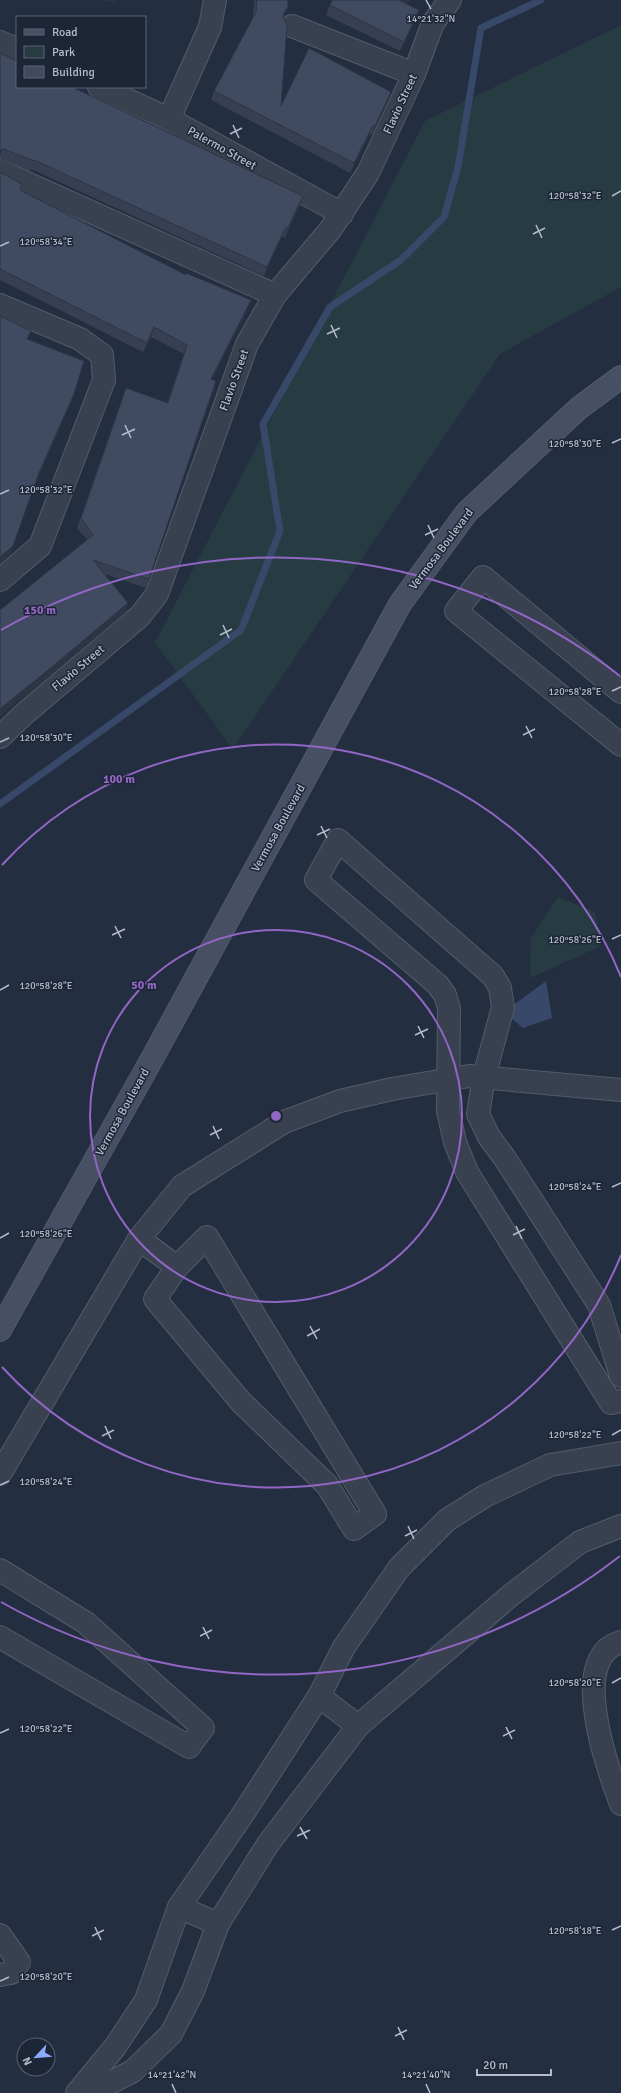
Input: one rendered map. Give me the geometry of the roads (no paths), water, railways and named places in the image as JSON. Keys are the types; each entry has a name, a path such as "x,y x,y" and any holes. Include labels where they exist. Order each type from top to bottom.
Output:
{"main road":[{"name":"Vermosa Boulevard","path":"0,1330 157,1050 400,604 467,512 579,408 621,377"}],"street":[{"path":"169,119 210,27 215,0"},
{"name":"Flavio Street","path":"0,737 23,715 140,616 157,594 247,344 275,295 342,214 368,173 414,74 433,23 450,0"},
{"path":"292,26 414,74"},
{"path":"0,42 16,49"},
{"name":"Palermo Street","path":"101,88 169,119 342,214"},
{"path":"0,171 275,295"},
{"path":"0,305 80,339 102,355 104,380 40,546 0,580"},
{"path":"621,692 483,577 456,611 621,745"},
{"path":"621,1376 599,1304 504,1157 489,1137 478,1114 484,1077 503,1007 500,988 493,976 338,840 316,880 438,985 445,995 449,1008 448,1111 455,1142 467,1172 611,1404 621,1401"},
{"path":"0,1474 139,1239 182,1186 284,1122 340,1101 448,1078 469,1076 621,1087"},
{"path":"448,1111 478,1114"},
{"path":"207,1237 375,1514 354,1529 327,1485 241,1402 155,1299 177,1267 207,1237"},
{"path":"139,1239 177,1267"},
{"path":"78,2093 115,2047 146,2000 179,1906 241,1817 319,1696 344,1647 398,1568 446,1520 485,1496 550,1465 621,1453"},
{"path":"91,2093 133,2070 171,2034 193,1991 218,1924 268,1844 358,1726 510,1595 580,1542 621,1526"},
{"path":"0,1570 86,1623 203,1728 189,1747 0,1638"},
{"path":"621,1642 612,1645 596,1666 593,1693 596,1724 621,1804"},
{"path":"319,1696 358,1726"},
{"path":"179,1906 218,1924"},
{"path":"0,1935 19,1962 11,1972 0,1975"}],"water":[{"path":"546,981 552,1018 523,1028 504,1012"}],"waterway":[{"path":"0,804 241,630 280,531 263,424 330,307 401,260 444,217 458,167 481,28 541,0"}]}
